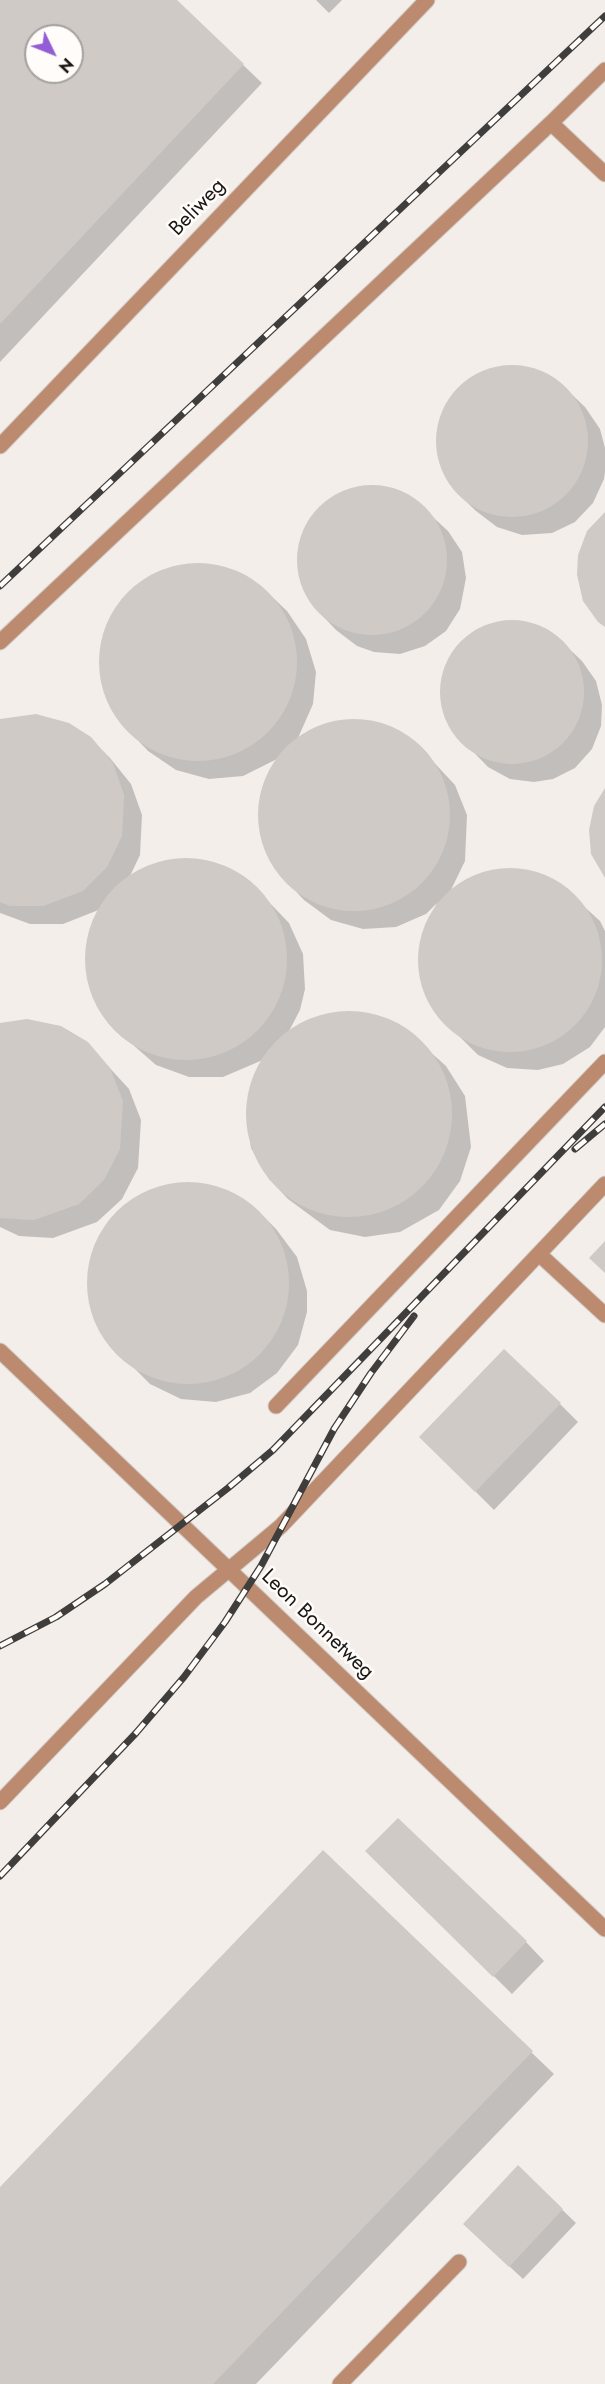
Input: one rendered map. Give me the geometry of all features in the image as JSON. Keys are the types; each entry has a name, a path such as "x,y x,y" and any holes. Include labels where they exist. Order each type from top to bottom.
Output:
{"street":[{"name":"Beliweg","path":"0,446 428,0"},
{"path":"0,642 605,70"},
{"path":"551,123 605,174"},
{"path":"276,1406 605,1062"},
{"path":"0,1802 196,1597 282,1526 605,1184"},
{"path":"539,1254 605,1315"},
{"name":"Leon Bonnetweg","path":"0,1351 605,1929"},
{"path":"340,2384 459,2262"}],"building":[{"path":"0,0 177,0 244,64 0,324"},
{"path":"512,365 541,371 566,387 582,412 588,441 582,470 566,495 541,511 512,517 483,511 458,495 442,470 436,441 442,412 458,387 483,371"},
{"path":"372,485 401,490 414,497 425,507 435,518 442,531 447,560 442,589 435,602 425,613 414,623 401,630 372,635 343,630 330,623 319,613 309,602 302,589 297,560 302,531 309,518 319,507 330,497 343,490"},
{"path":"605,512 605,627 598,622 583,601 577,575 578,555 587,531"},
{"path":"198,563 217,565 236,571 253,580 268,592 280,607 289,624 295,643 297,662 295,681 289,700 280,717 268,732 253,744 236,753 217,759 198,761 179,759 160,753 143,744 128,732 116,717 107,700 101,681 99,662 101,643 107,624 116,607 128,592 143,580 160,571 179,565"},
{"path":"512,620 539,626 552,632 563,641 572,652 578,665 584,692 578,719 572,732 563,743 552,752 539,758 512,764 485,758 472,752 461,743 452,732 446,719 440,692 446,665 452,652 461,641 472,632 485,626"},
{"path":"36,714 69,723 91,737 113,763 124,795 122,836 107,867 83,891 43,906 10,906 0,902 0,719"},
{"path":"354,719 373,721 391,727 422,747 442,778 448,796 450,815 448,834 442,852 422,883 391,903 373,909 354,911 335,909 317,903 286,883 266,852 260,834 258,815 260,796 266,778 286,747 317,727 335,721"},
{"path":"605,788 605,878 591,854 589,830 594,806"},
{"path":"186,858 215,862 234,870 264,895 275,911 283,930 287,959 283,988 275,1007 250,1037 234,1048 215,1056 186,1060 157,1056 138,1048 108,1023 97,1007 89,988 85,959 89,930 97,911 122,881 138,870 157,862"},
{"path":"510,868 545,875 575,895 595,925 602,960 595,995 575,1025 545,1045 510,1052 475,1045 445,1025 425,995 418,960 425,925 445,895 475,875"},
{"path":"339,1011 359,1011 389,1018 415,1034 429,1048 445,1074 452,1114 445,1154 429,1180 415,1194 389,1210 359,1217 339,1217 309,1210 283,1194 269,1180 253,1154 246,1124 246,1104 253,1074 269,1048 283,1034 309,1018"},
{"path":"27,1019 61,1026 88,1042 110,1068 123,1101 120,1149 104,1180 79,1204 34,1220 0,1218 0,1023"},
{"path":"188,1182 208,1184 235,1194 252,1205 266,1219 281,1245 287,1263 289,1283 287,1303 277,1330 266,1347 252,1361 226,1376 208,1382 188,1384 168,1382 141,1372 124,1361 110,1347 95,1321 89,1303 87,1283 89,1263 99,1236 110,1219 124,1205 150,1190 168,1184"},
{"path":"605,1241 605,1273 589,1258"},
{"path":"504,1349 561,1403 475,1492 419,1437"},
{"path":"398,1818 527,1941 493,1977 365,1851"},
{"path":"323,1850 533,2051 213,2384 0,2384 0,2187"},
{"path":"518,2165 563,2209 509,2267 463,2224"}],"railway":[{"path":"0,586 605,16"},
{"path":"0,1646 56,1617 105,1584 273,1450 605,1107"},
{"path":"575,1149 605,1124"},
{"path":"0,1876 136,1733 184,1677 225,1622 261,1566 334,1429 371,1373 414,1316"}]}
